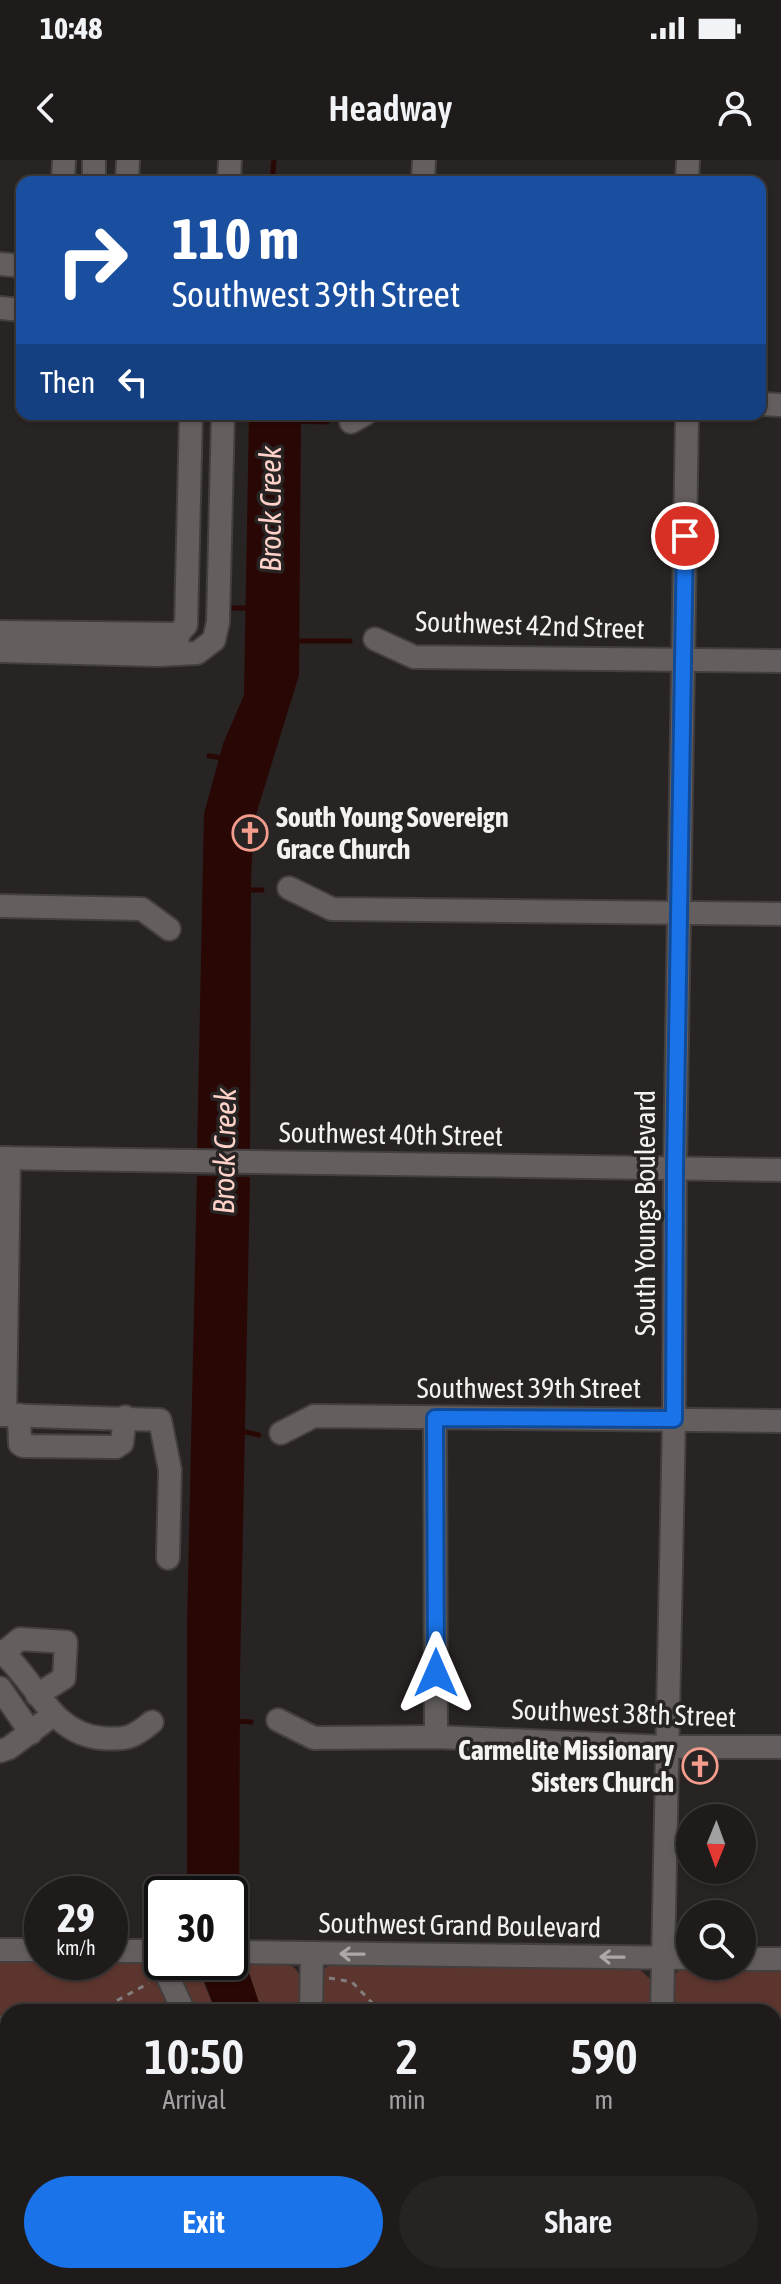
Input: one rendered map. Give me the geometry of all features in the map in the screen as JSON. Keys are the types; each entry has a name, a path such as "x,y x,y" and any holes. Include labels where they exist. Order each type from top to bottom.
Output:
{"street":[{"path":"178,644 186,625 191,420"},
{"path":"0,632 178,644 197,653 214,640 218,622 223,420"},
{"name":"South Youngs Boulevard","path":"662,2004 674,1419 687,420"},
{"name":"Southwest 42nd Street","path":"375,639 414,657 781,661"},
{"path":"0,651 178,644"},
{"path":"289,888 332,909 781,914"},
{"path":"0,906 142,909 169,929"},
{"path":"5,1158 8,1415 20,1444 116,1447 122,1443 125,1417"},
{"name":"Southwest 40th Street","path":"5,1158 781,1170"},
{"path":"8,1415 160,1420 170,1470 168,1558"},
{"path":"69,1446 70,1416"},
{"name":"Southwest 39th Street","path":"281,1433 314,1416 781,1421"},
{"path":"435,1418 436,1737"},
{"path":"37,1695 64,1678 66,1642 20,1639 2,1652 53,1715 71,1730 92,1737 118,1739 136,1736 152,1722"},
{"path":"0,1688 31,1733"},
{"path":"0,1751 31,1733 53,1715"},
{"name":"Southwest 38th Street","path":"278,1720 314,1738 436,1737 666,1747 781,1747"},
{"path":"0,1950 24,1950"},
{"name":"Southwest Grand Boulevard","path":"248,1954 312,1964 676,1958"},
{"path":"756,1959 781,1959"},
{"path":"311,2004 312,1964"},
{"path":"170,1980 181,2004"},
{"path":"305,2284 382,2284"}],"path":[{"path":"312,1964 352,1982 373,2004"},
{"path":"110,2004 157,1980"}],"shaded area":[{"path":"0,1957 24,1958 24,1980 128,1980 128,1960 138,1960 144,1963 144,1980 159,1980 170,2004 0,2004"},
{"path":"337,1961 636,1966 651,1980 651,2004 320,2004 321,1976 325,1968"},
{"path":"248,1964 294,1967 301,1981 301,2004 259,2004"},
{"path":"756,1966 781,1966 781,2004 670,2004 676,1974 676,1980 756,1980"},
{"path":"203,1980 213,2004 191,2004 181,1982"}],"water":[{"name":"Brock Creek","path":"249,420 301,420 299,675 254,821 250,1154 197,1153 204,814 223,744 244,695"},
{"name":"Brock Creek","path":"197,1176 250,1177 239,1876 187,1876 187,1627"},
{"path":"249,1973 259,2004 213,2004 204,1980 248,1980"}],"waterway":[{"name":"Brock Creek","path":"273,176 274,160"},
{"path":"296,421 327,422"},
{"path":"229,608 252,608"},
{"path":"295,641 350,641"},
{"path":"209,756 224,758"},
{"path":"247,890 262,890"},
{"path":"241,1431 259,1435"},
{"path":"234,1721 251,1722"}],"place":[{"name":"South Young Sovereign Grace Church","path":"250,833"},
{"name":"Carmelite Missionary Sisters Church","path":"700,1766"}],"route":[{"path":"436,1673 435,1418 674,1419 685,536"}]}
